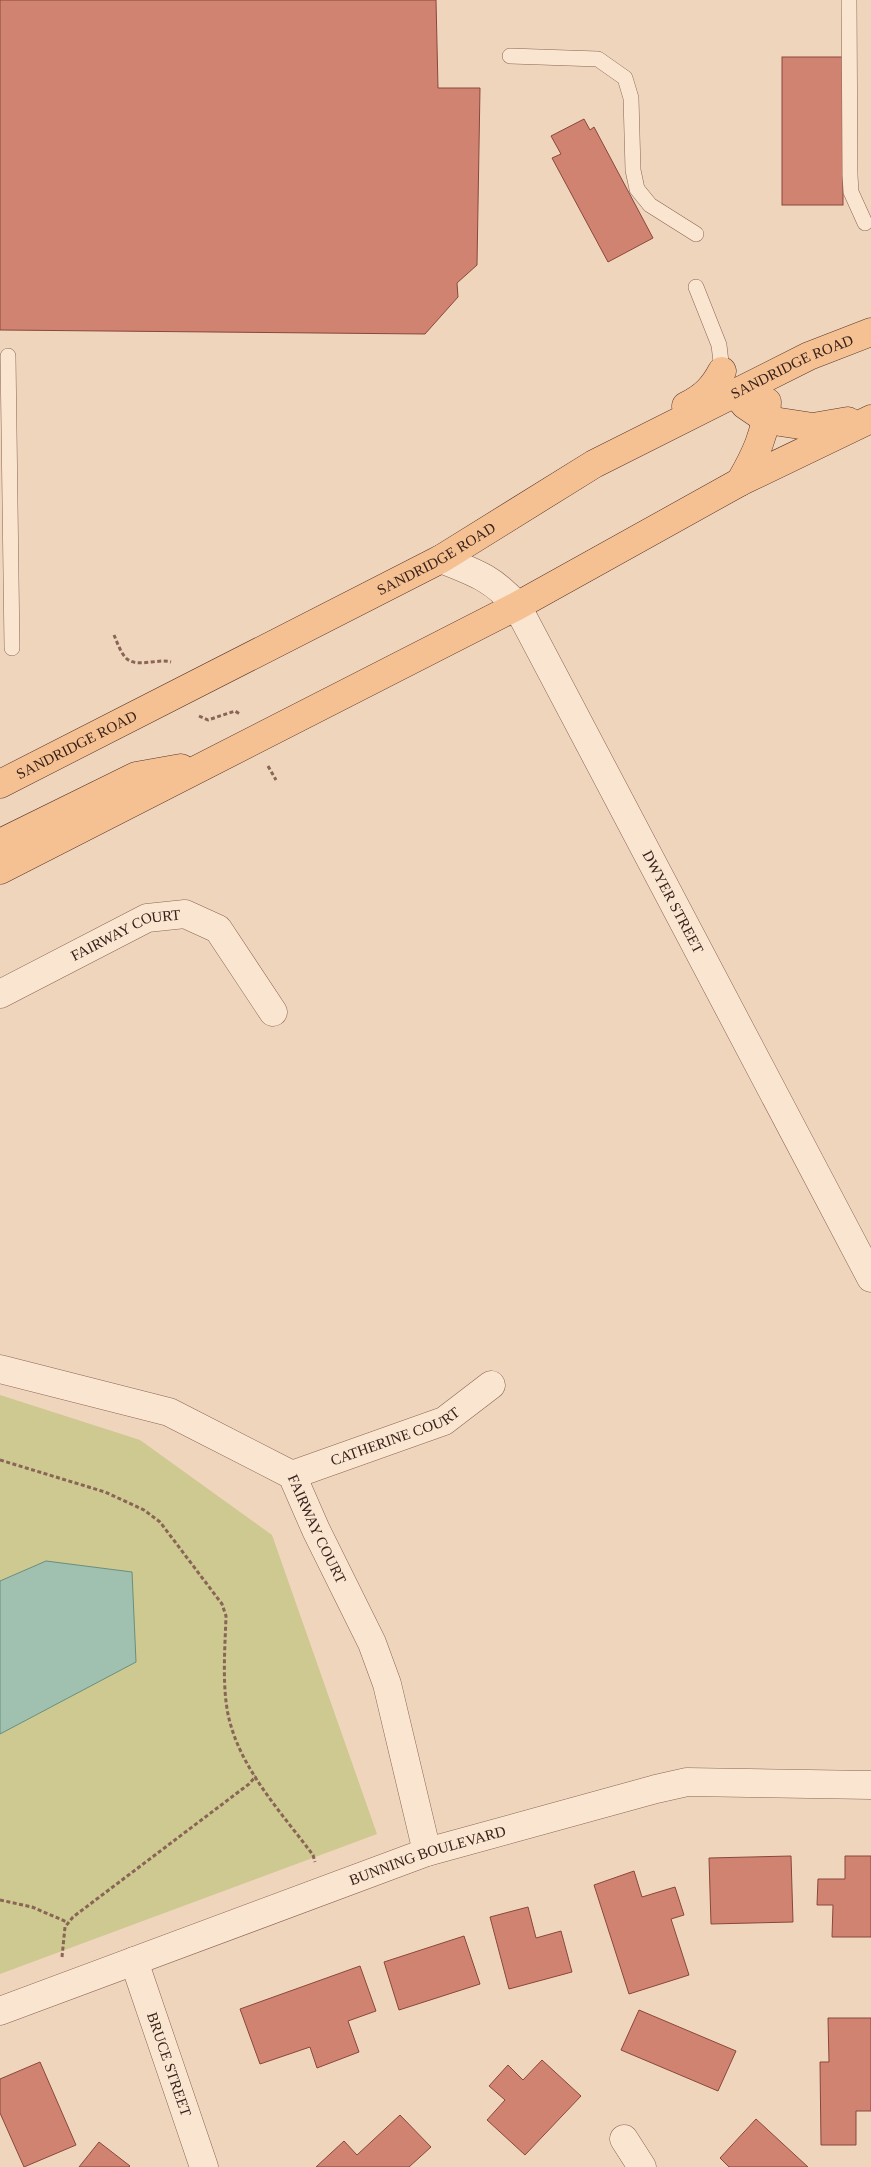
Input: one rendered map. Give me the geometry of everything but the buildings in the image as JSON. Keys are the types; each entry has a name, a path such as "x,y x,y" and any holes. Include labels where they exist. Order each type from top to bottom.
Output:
{"main road":[{"name":"SANDRIDGE ROAD","path":"0,784 441,559 594,464 809,356 871,332"},
{"path":"594,464 601,450 702,398 710,391 722,371"},
{"path":"740,482 755,455 767,420 766,378"},
{"path":"736,394 745,405 767,420 813,427 871,414"},
{"path":"0,870 517,606 740,482 871,419"},
{"path":"0,843 136,776 208,764"}],"street":[{"name":"DWYER STREET","path":"441,559 477,573 503,589 517,606 871,1278"},
{"name":"FAIRWAY COURT","path":"0,994 147,918 185,914 218,929 273,1012"},
{"name":"FAIRWAY COURT","path":"0,1368 169,1412 292,1475 316,1530 372,1643 387,1684 427,1852"},
{"name":"CATHERINE COURT","path":"292,1475 444,1421 492,1385"},
{"name":"BUNNING BOULEVARD","path":"0,2011 427,1852 687,1782 871,1785"},
{"name":"BRUCE STREET","path":"134,1961 204,2167"},
{"path":"624,2139 642,2167"}],"lane":[{"path":"849,0 851,192 865,223"},
{"path":"510,56 598,59 625,78 631,98 633,170 638,189 650,205 696,234"},
{"path":"696,287 719,345 722,371 736,394"},
{"path":"8,356 12,648"}],"path":[{"path":"114,636 126,658 136,663 164,660 173,663"},
{"path":"199,715 208,720 236,711 242,715"},
{"path":"268,765 276,780"},
{"path":"0,1460 105,1492 144,1510 160,1522 222,1604 226,1616 226,1697 231,1727 256,1776 277,1809 313,1854 317,1868"},
{"path":"64,1964 62,1958 67,1922 249,1784 256,1776"},
{"path":"0,1900 32,1907 67,1922"}],"shaded area":[{"path":"0,1395 140,1440 272,1535 377,1834 0,1974"},
{"path":"46,1561 132,1572 136,1662 0,1734 0,1581"}]}
